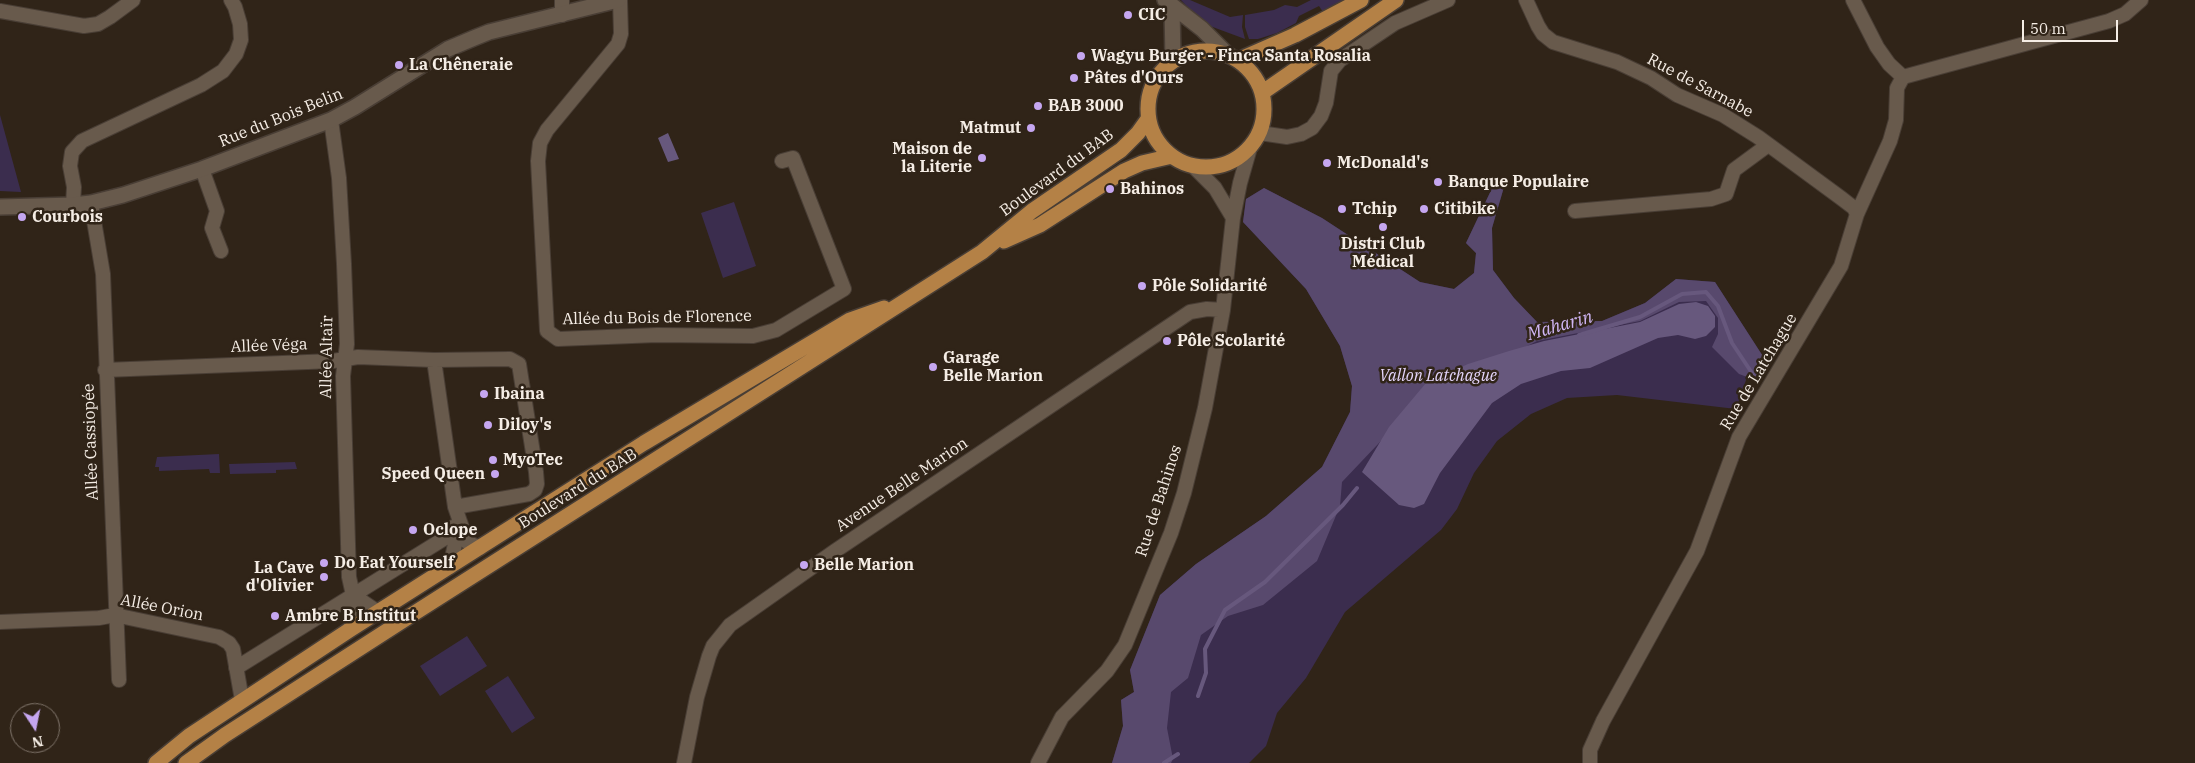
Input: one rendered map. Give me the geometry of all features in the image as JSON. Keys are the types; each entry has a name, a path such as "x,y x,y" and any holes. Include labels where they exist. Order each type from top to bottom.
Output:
{"main road":[{"path":"1233,58 1295,35 1361,0"},
{"path":"1263,92 1396,0"},
{"path":"1209,51 1233,58 1253,74 1263,92 1264,120 1260,133 1250,148 1239,158 1225,165 1209,168 1194,167 1172,156 1156,140 1148,119 1148,99 1151,90 1160,74 1173,61 1190,53 1209,51"},
{"name":"Boulevard du BAB","path":"190,761 225,736 405,619 982,252 1032,211 1121,150 1138,133 1148,119"},
{"name":"Boulevard du BAB","path":"982,252 1040,225 1124,171 1142,163 1172,156"},
{"path":"156,763 189,736 350,629 450,568 702,406 850,320 906,300"}],"street":[{"path":"0,11 84,26 98,24 133,0"},
{"path":"74,205 74,187 70,166 72,152 82,141 201,85 223,71 236,54 241,40 240,24 235,8 230,0"},
{"name":"Rue du Bois Belin","path":"0,207 91,203 123,195 202,169 331,120 448,49 489,32 562,7 619,0"},
{"name":"Allée du Bois de Florence","path":"619,0 621,34 618,44 547,130 540,143 538,161 547,331 558,339 658,335 753,336 776,330 844,289 794,158 782,161"},
{"path":"1260,133 1287,137 1301,134 1312,128 1321,116 1326,103 1332,71 1340,60 1395,23 1448,0"},
{"name":"Rue de Sarnabe","path":"1526,0 1540,30 1553,42 1617,62 1651,78 1677,95 1724,116 1768,145 1854,208 1857,214"},
{"path":"1853,0 1877,47 1889,64 1903,77 2109,20 2125,14 2141,0"},
{"path":"1169,4 1202,29 1233,58"},
{"path":"1169,4 1173,61"},
{"name":"Rue de Latchague","path":"1590,763 1590,750 1603,721 1697,551 1739,437 1833,283 1841,266 1857,214 1890,141 1896,120 1897,88 1903,77"},
{"name":"Allée Altaïr","path":"331,120 339,178 347,344 343,376 349,577 353,595 350,610 350,629"},
{"path":"1575,211 1711,199 1726,194 1734,170 1768,145"},
{"name":"Rue de Bahinos","path":"1038,763 1062,717 1107,671 1125,646 1171,533 1184,493 1206,408 1223,310 1233,218 1250,148"},
{"path":"1194,167 1215,188 1233,218"},
{"path":"202,169 217,211 212,228 221,251"},
{"name":"Allée Cassiopée","path":"91,203 103,274 105,370 119,680"},
{"name":"Avenue Belle Marion","path":"684,763 697,697 709,656 713,646 730,625 835,550 1190,312 1207,309 1223,310"},
{"name":"Allée Véga","path":"105,370 333,361 358,357 437,360 510,358 519,364 536,472 537,484 535,490 528,494 455,507"},
{"path":"437,360 455,507 467,542 480,548"},
{"path":"450,568 455,544 452,516 455,507"},
{"path":"236,668 444,538 455,535"},
{"path":"353,595 378,612"},
{"name":"Allée Orion","path":"0,622 99,618 115,615 219,637 229,642 233,649 242,700"}],"green space":[{"path":"1181,0 1190,0 1230,17 1243,15 1242,27 1245,39 1210,26 1192,12"},
{"path":"1311,0 1345,0 1323,12 1319,6 1299,16 1296,23 1277,33 1258,39 1249,39 1245,27 1245,15 1274,10 1285,5 1297,7"},
{"path":"0,115 21,192 0,191"},
{"name":"Vallon Latchague","path":"1495,182 1504,187 1492,228 1493,270 1514,298 1537,322 1602,321 1645,303 1676,279 1715,282 1766,361 1758,381 1747,377 1736,409 1617,395 1567,398 1531,414 1497,441 1474,473 1457,509 1441,530 1345,612 1306,678 1277,713 1266,746 1249,763 1112,763 1123,726 1121,700 1134,692 1130,670 1160,595 1196,564 1266,516 1322,467 1350,412 1352,386 1340,346 1306,289 1243,222 1246,199 1264,188 1322,218 1420,282 1454,289 1474,273 1476,253 1466,243"},
{"path":"1495,182 1504,187 1492,228 1493,270 1514,298 1537,322 1602,321 1645,303 1676,279 1715,282 1766,361 1758,381 1739,374 1712,347 1718,334 1718,318 1706,301 1679,302 1640,321 1537,341 1496,362 1433,386 1342,482 1340,506 1317,561 1263,605 1228,616 1201,635 1188,678 1171,692 1167,728 1173,759 1171,763 1112,763 1123,726 1121,700 1134,692 1130,670 1160,595 1196,564 1266,516 1322,467 1350,412 1352,386 1340,346 1306,289 1243,222 1246,199 1264,188 1322,218 1420,282 1454,289 1474,273 1476,253 1466,243"},
{"path":"734,202 756,266 723,278 701,213"},
{"path":"219,454 220,473 210,473 209,469 159,471 159,467 155,467 157,457"},
{"path":"295,462 297,469 276,470 276,473 230,474 229,464"},
{"path":"467,636 487,666 440,696 420,666"},
{"path":"508,676 535,718 512,733 485,691"}],"shaded area":[{"path":"668,133 679,159 668,162 658,138"},
{"path":"1696,302 1708,306 1715,316 1715,327 1706,336 1695,339 1678,335 1658,338 1590,368 1561,371 1521,384 1492,403 1440,473 1424,504 1414,508 1399,505 1362,472 1389,427 1426,383 1468,364 1509,351 1544,341 1640,322 1679,304"}],"waterway":[{"name":"Maharin","path":"1579,335 1640,317 1682,294 1706,292 1718,306 1732,343 1754,376"},
{"name":"Maharin","path":"1198,696 1206,673 1205,649 1225,610 1265,582 1343,505 1357,488"},
{"name":"Maharin","path":"1164,763 1178,754"}],"place":[{"name":"CIC","path":"1128,15"},
{"name":"Wagyu Burger - Finca Santa Rosalia","path":"1081,56"},
{"name":"La Chêneraie","path":"399,65"},
{"name":"Pâtes d'Ours","path":"1074,78"},
{"name":"BAB 3000","path":"1038,106"},
{"name":"Matmut","path":"1031,128"},
{"name":"Maison de la Literie","path":"982,158"},
{"name":"McDonald's","path":"1327,163"},
{"name":"Banque Populaire","path":"1438,182"},
{"name":"Bahinos","path":"1110,189"},
{"name":"Tchip","path":"1342,209"},
{"name":"Citibike","path":"1424,209"},
{"name":"Courbois","path":"22,217"},
{"name":"Distri Club Médical","path":"1383,227"},
{"name":"Pôle Solidarité","path":"1142,286"},
{"name":"Pôle Scolarité","path":"1167,341"},
{"name":"Garage Belle Marion","path":"933,367"},
{"name":"Ibaina","path":"484,394"},
{"name":"Diloy's","path":"488,425"},
{"name":"MyoTec","path":"493,460"},
{"name":"Speed Queen","path":"495,474"},
{"name":"Oclope","path":"413,530"},
{"name":"Do Eat Yourself","path":"324,563"},
{"name":"Belle Marion","path":"804,565"},
{"name":"La Cave d'Olivier","path":"324,577"},
{"name":"Ambre B Institut","path":"275,616"}]}
